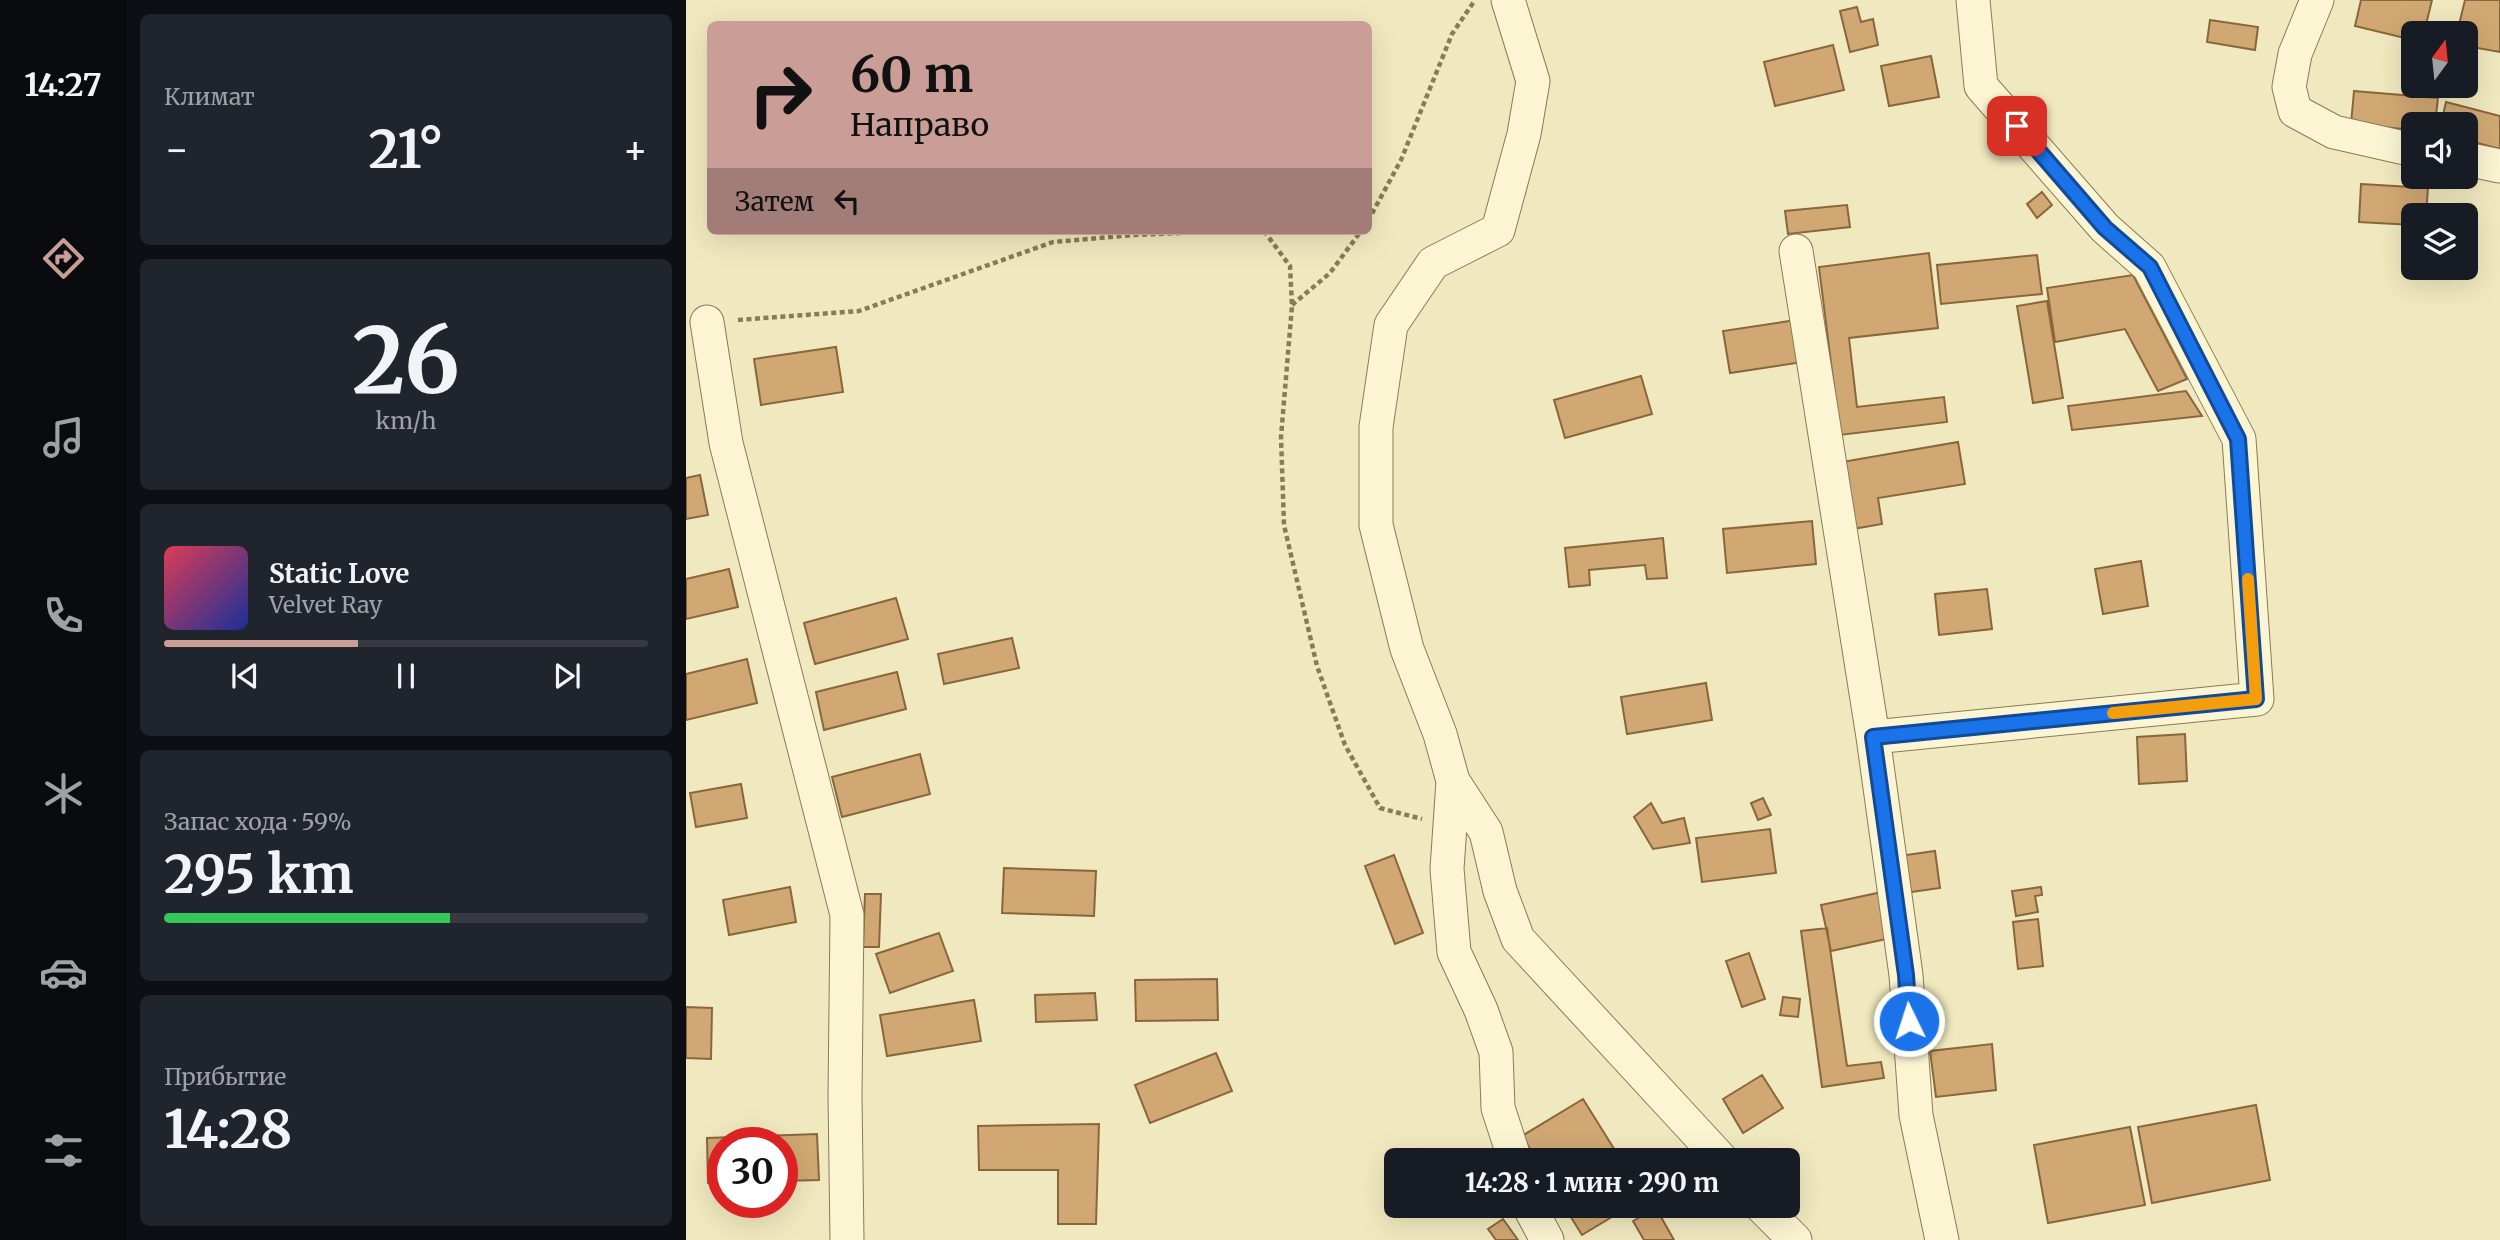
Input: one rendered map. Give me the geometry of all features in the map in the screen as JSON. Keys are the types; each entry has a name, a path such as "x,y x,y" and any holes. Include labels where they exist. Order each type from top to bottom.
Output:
{"street":[{"path":"1508,0 1534,81 1524,134 1498,230 1433,263 1391,325 1377,427 1376,525 1407,649 1440,734 1453,781 1486,832 1500,891 1518,939 1710,1148"},
{"path":"1873,737 2256,699 2238,439 2150,267 2105,228 1981,86 1973,0"},
{"path":"2317,0 2295,54 2289,87 2295,111 2334,132 2401,147"},
{"path":"2478,161 2500,166"},
{"path":"1796,251 1873,737 1906,975 1916,1115 1942,1240"},
{"path":"707,322 726,443 847,915 847,1240"},
{"path":"1453,781 1447,869 1454,952 1481,1010 1496,1052 1498,1108 1510,1148"},
{"path":"1535,1218 1547,1240"},
{"path":"1773,1218 1795,1240"}],"path":[{"path":"1372,213 1401,160 1452,34 1475,0"},
{"path":"707,322 859,311 1053,242 1133,235"},
{"path":"1267,235 1290,266 1292,306 1281,437 1284,525 1317,666 1345,744 1380,808 1450,826"},
{"path":"1292,306 1331,272 1358,235"}],"building":[{"path":"2361,0 2432,0 2427,21 2401,21 2401,37 2355,26"},
{"path":"2465,0 2500,0 2500,52 2478,48 2478,21 2460,21"},
{"path":"1857,7 1861,22 1873,19 1878,45 1850,52 1840,11"},
{"path":"2210,20 2258,27 2255,50 2207,42"},
{"path":"1833,45 1844,90 1775,106 1764,62"},
{"path":"1931,56 1939,97 1889,106 1881,66"},
{"path":"2354,91 2401,95 2401,98 2438,98 2436,112 2401,112 2401,129 2351,124"},
{"path":"2446,102 2500,116 2500,149 2478,143 2478,112 2444,112"},
{"path":"2361,184 2428,189 2427,203 2401,203 2401,224 2359,222"},
{"path":"2042,192 2052,205 2037,218 2027,204"},
{"path":"1847,205 1850,227 1788,234 1785,211"},
{"path":"1929,253 1938,328 1849,338 1857,407 1944,397 1947,422 1840,435 1819,267"},
{"path":"2037,255 2042,294 1941,304 1937,265"},
{"path":"2133,275 2187,379 2158,391 2125,329 2055,342 2047,288"},
{"path":"2047,301 2063,398 2033,403 2017,306"},
{"path":"1796,320 1803,362 1730,373 1723,331"},
{"path":"836,347 843,392 761,405 754,359"},
{"path":"1641,376 1652,414 1565,438 1554,400"},
{"path":"2186,391 2202,416 2072,430 2068,406"},
{"path":"1958,442 1965,484 1878,498 1882,524 1853,529 1842,462"},
{"path":"700,475 708,515 686,519 686,478"},
{"path":"1812,521 1816,564 1727,573 1723,529"},
{"path":"1663,538 1667,578 1647,579 1645,565 1589,570 1590,585 1569,587 1565,548"},
{"path":"2141,561 2148,606 2103,614 2095,569"},
{"path":"729,569 738,607 686,619 686,579"},
{"path":"1987,589 1992,629 1939,635 1935,594"},
{"path":"896,598 908,639 815,664 804,623"},
{"path":"1012,638 1019,668 944,684 938,654"},
{"path":"747,659 757,703 686,720 686,674"},
{"path":"897,672 906,709 824,730 816,692"},
{"path":"1706,683 1712,720 1627,734 1621,697"},
{"path":"2185,734 2187,781 2139,784 2137,737"},
{"path":"920,754 930,794 842,817 832,777"},
{"path":"741,784 747,818 696,827 690,793"},
{"path":"1763,798 1771,815 1758,820 1751,803"},
{"path":"1651,803 1662,823 1684,818 1690,843 1653,849 1634,817"},
{"path":"1770,829 1776,873 1702,882 1696,838"},
{"path":"1935,851 1940,888 1904,893 1899,856"},
{"path":"1394,855 1423,933 1395,944 1365,866"},
{"path":"1004,868 1096,871 1094,916 1002,913"},
{"path":"790,887 796,922 729,935 723,900"},
{"path":"2041,887 2042,895 2035,896 2038,912 2016,916 2012,891"},
{"path":"1882,892 1891,938 1831,951 1821,905"},
{"path":"865,894 881,894 879,947 863,947"},
{"path":"2038,919 2043,966 2018,969 2013,922"},
{"path":"1827,928 1847,1066 1881,1062 1884,1078 1822,1087 1801,931"},
{"path":"939,933 953,971 890,993 876,954"},
{"path":"1749,953 1765,999 1742,1007 1726,961"},
{"path":"1217,979 1218,1020 1136,1021 1135,980"},
{"path":"1095,993 1097,1020 1036,1022 1035,995"},
{"path":"1783,997 1800,999 1798,1017 1780,1015"},
{"path":"974,1000 981,1041 887,1056 880,1015"},
{"path":"686,1007 712,1008 711,1059 686,1058"},
{"path":"1992,1044 1996,1090 1936,1097 1930,1051"},
{"path":"1216,1053 1232,1091 1150,1123 1135,1085"},
{"path":"1762,1075 1783,1108 1743,1133 1723,1099"},
{"path":"1583,1099 1614,1148 1530,1148 1522,1136"},
{"path":"2256,1105 2270,1180 2152,1203 2138,1127"},
{"path":"1099,1124 1096,1224 1058,1224 1058,1170 979,1170 978,1126"},
{"path":"2130,1127 2145,1205 2048,1223 2034,1145"},
{"path":"817,1134 819,1180 798,1181 798,1135"},
{"path":"1571,1218 1610,1218 1582,1235"},
{"path":"1638,1218 1662,1218 1674,1240 1644,1240 1633,1221"},
{"path":"1503,1219 1518,1240 1496,1240 1488,1229"}],"slow traffic":[{"path":"2113,713 2256,699 2248,579"}],"route":[{"path":"1909,1021 1906,975 1873,737 2256,699 2238,439 2150,267 2105,228 2017,126"}]}
